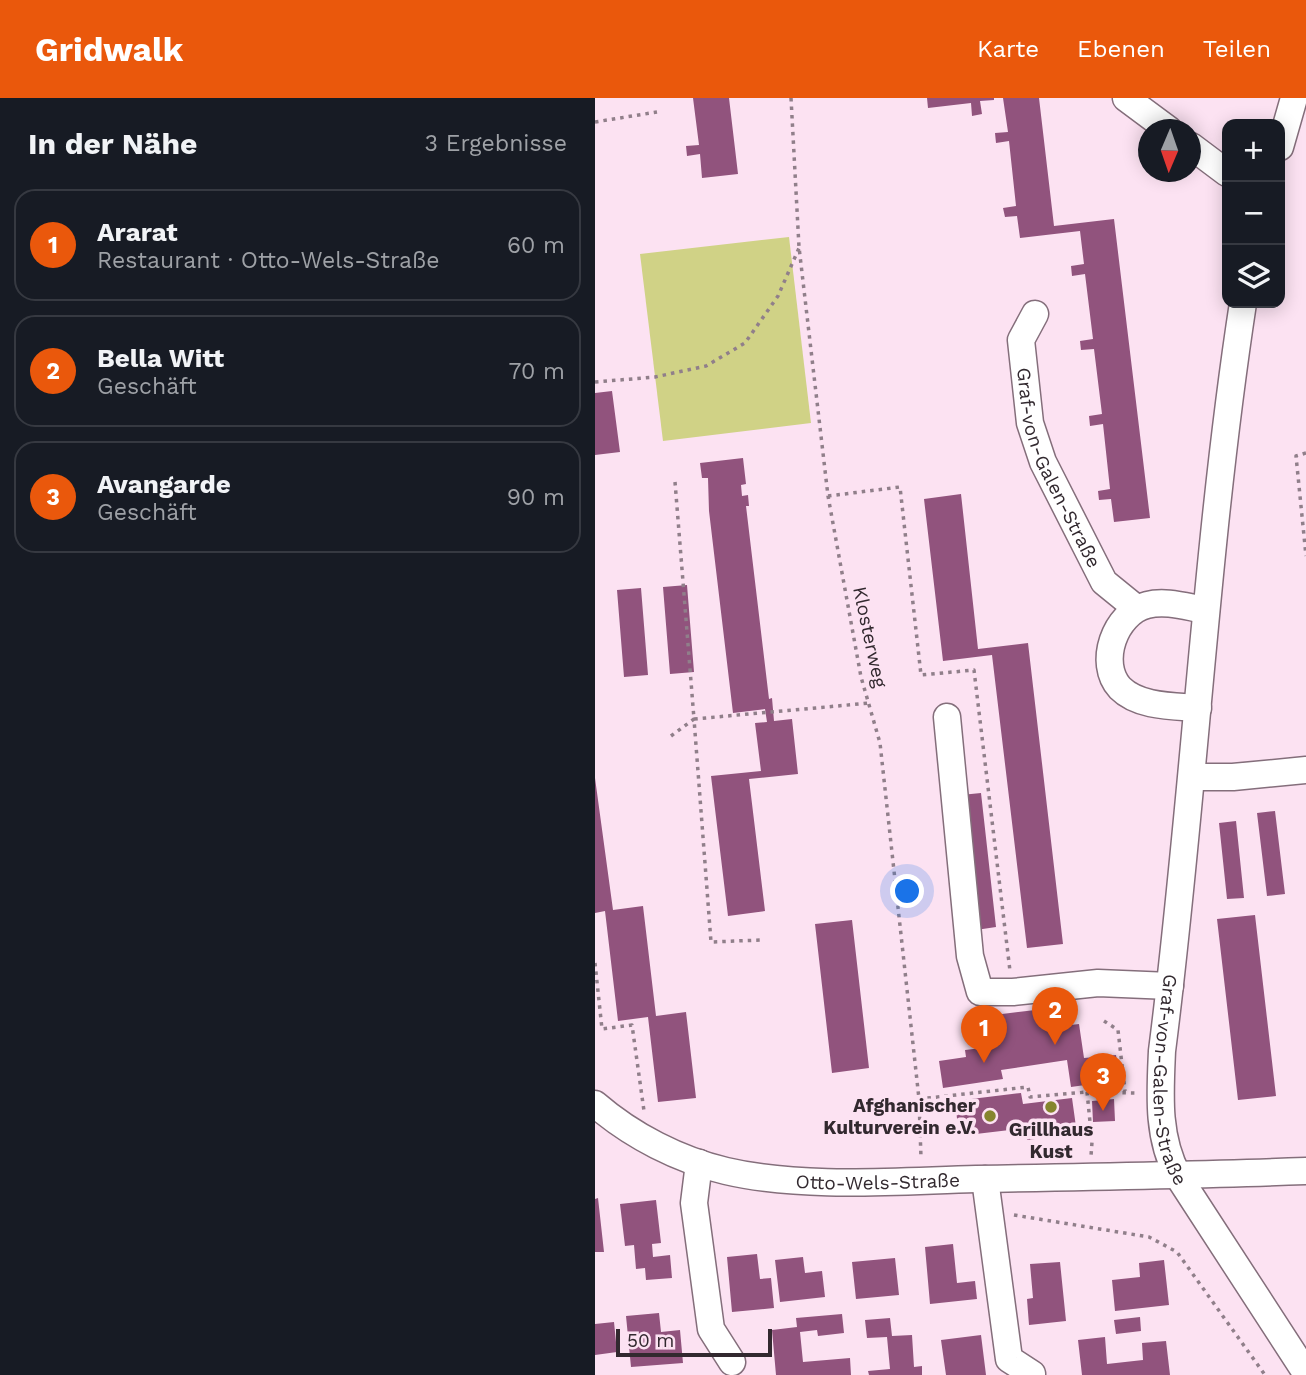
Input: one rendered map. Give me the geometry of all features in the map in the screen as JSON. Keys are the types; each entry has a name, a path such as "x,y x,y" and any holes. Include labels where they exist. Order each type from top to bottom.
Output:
{"street":[{"path":"1126,98 1154,119"},
{"path":"1285,130 1294,98"},
{"path":"1201,154 1222,169"},
{"name":"Graf-von-Galen-Straße","path":"1242,308 1233,366 1206,610 1192,777 1162,1051 1160,1095 1164,1143 1178,1176 1306,1373"},
{"name":"Graf-von-Galen-Straße","path":"1035,314 1021,340 1030,423 1043,462 1104,582 1136,608"},
{"path":"1198,708 1141,701 1121,689 1110,673 1108,663 1113,640 1128,615 1136,608 1161,603 1206,610"},
{"path":"947,717 971,956 980,992 1013,992 1098,983 1170,986"},
{"path":"1192,777 1233,777 1306,770"},
{"name":"Otto-Wels-Straße","path":"595,1104 647,1140 699,1163 724,1171 776,1180 921,1181 1306,1171"},
{"path":"699,1163 694,1203 711,1329 731,1362"},
{"path":"985,1179 1009,1359 1032,1374"}],"path":[{"name":"Klosterweg","path":"791,98 799,247 828,496 861,677 880,743 919,1099 921,1181"},
{"path":"595,122 657,112"},
{"path":"595,382 655,377 706,366 745,342 778,296 799,247"},
{"path":"1306,453 1296,456 1306,556"},
{"path":"675,482 711,942 761,940"},
{"path":"671,736 694,719 870,703"},
{"path":"595,963 602,1029 632,1025 647,1140"},
{"path":"1104,1021 1118,1030 1125,1092"},
{"path":"919,1099 1028,1087 1030,1097 1087,1092 1160,1095"},
{"path":"1087,1092 1092,1142 1089,1177"},
{"path":"990,1212 1149,1237 1177,1251 1265,1375"}],"green space":[{"path":"789,237 811,423 663,441 640,254"}],"building":[{"path":"693,98 729,98 738,174 702,178 700,154 687,156 686,146 699,145"},
{"path":"927,98 994,100 980,101 982,114 972,116 971,103 928,108"},
{"path":"1003,98 1039,98 1054,226 1114,219 1150,518 1114,522 1111,499 1099,500 1098,491 1110,489 1103,424 1090,426 1089,416 1102,414 1094,349 1081,350 1080,341 1093,339 1085,274 1072,276 1071,266 1084,264 1080,231 1020,238 1017,216 1005,217 1003,208 1016,206 1009,141 996,143 995,133 1008,132"},
{"path":"612,391 620,452 595,455 595,393"},
{"path":"743,458 746,484 741,485 742,496 748,495 749,506 746,506 769,699 772,698 774,721 792,719 798,774 749,779 765,911 728,916 711,776 761,771 755,723 767,722 765,709 733,713 709,511 708,478 702,478 700,463"},
{"path":"961,494 978,649 1028,643 1063,944 1027,948 992,655 943,661 924,499"},
{"path":"687,585 694,672 670,674 663,587"},
{"path":"641,588 648,675 624,677 617,590"},
{"path":"595,778 613,910 643,906 656,1016 686,1012 696,1098 658,1102 648,1017 618,1021 605,911 595,913"},
{"path":"981,793 996,927 976,930 961,795"},
{"path":"1275,811 1285,894 1267,896 1257,813"},
{"path":"1236,821 1244,898 1227,899 1219,823"},
{"path":"1255,915 1276,1096 1238,1100 1217,919"},
{"path":"852,920 869,1068 832,1073 815,924"},
{"path":"1044,1009 1046,1028 1079,1024 1084,1058 1116,1055 1120,1080 1071,1087 1067,1060 1001,1070 1003,1079 943,1088 939,1061 966,1057 965,1050 998,1046 994,1015"},
{"path":"1021,1093 1023,1104 1072,1098 1077,1134 1027,1140 1026,1128 959,1136 955,1101"},
{"path":"1114,1099 1115,1121 1093,1122 1092,1101"},
{"path":"598,1198 604,1252 595,1252 595,1199"},
{"path":"656,1200 661,1243 652,1244 653,1257 670,1255 672,1278 646,1280 645,1268 636,1269 634,1245 625,1246 620,1204"},
{"path":"953,1244 957,1283 975,1281 977,1299 930,1304 925,1247"},
{"path":"757,1254 760,1279 771,1278 774,1308 732,1312 727,1257"},
{"path":"803,1257 805,1273 822,1271 825,1297 780,1302 775,1260"},
{"path":"895,1258 899,1295 856,1299 852,1262"},
{"path":"1164,1260 1169,1305 1115,1311 1112,1280 1140,1277 1139,1263"},
{"path":"1060,1262 1066,1321 1029,1325 1027,1299 1033,1298 1030,1264"},
{"path":"659,1313 661,1332 680,1330 683,1363 631,1367 626,1316"},
{"path":"842,1314 844,1333 818,1336 817,1330 800,1332 803,1362 850,1358 851,1375 776,1375 772,1330 797,1327 796,1318"},
{"path":"1140,1317 1141,1331 1116,1334 1114,1320"},
{"path":"890,1318 892,1336 912,1335 914,1367 922,1366 922,1375 869,1375 868,1371 890,1369 887,1337 867,1338 865,1320"},
{"path":"614,1322 617,1352 595,1355 595,1324"},
{"path":"981,1335 986,1375 946,1375 941,1340"},
{"path":"1105,1337 1107,1364 1143,1360 1142,1343 1166,1341 1170,1375 1082,1375 1078,1340"}],"place":[{"name":"Bella Witt","path":"1055,1045"},
{"name":"Ararat","path":"984,1063"},
{"name":"Grillhaus Kust","path":"1051,1107"},
{"name":"Avangarde","path":"1103,1111"},
{"name":"Afghanischer Kulturverein e.V.","path":"990,1116"}]}
